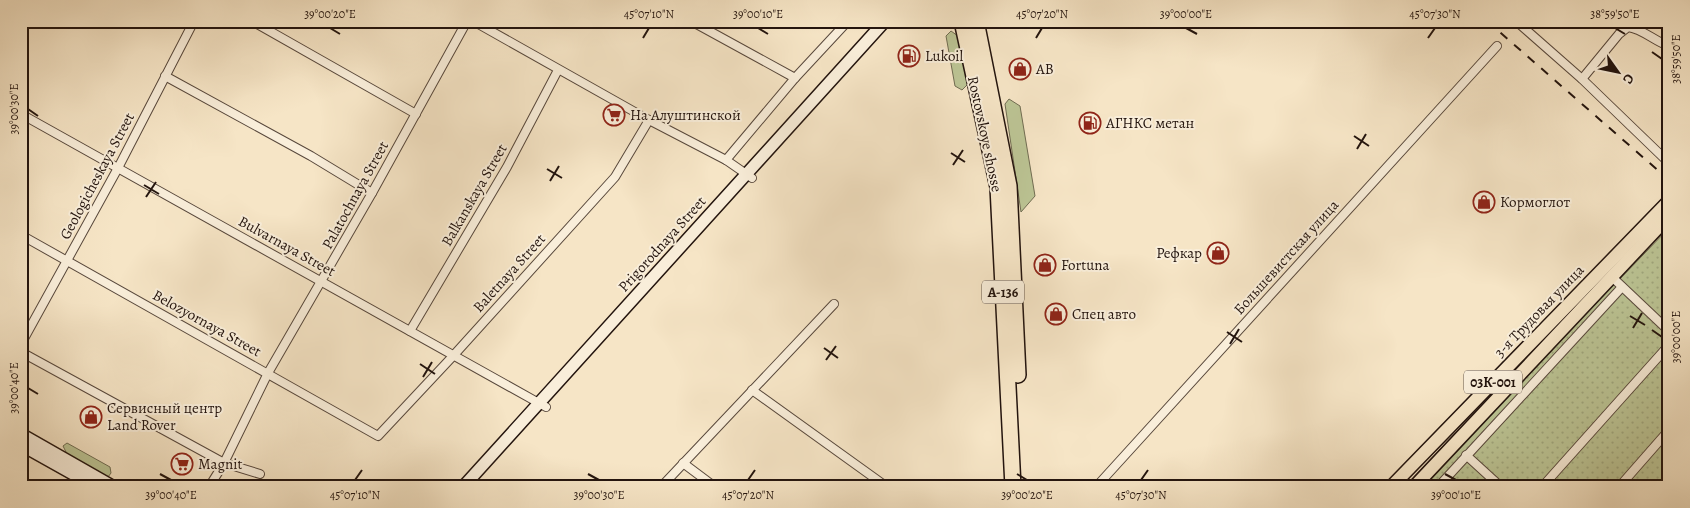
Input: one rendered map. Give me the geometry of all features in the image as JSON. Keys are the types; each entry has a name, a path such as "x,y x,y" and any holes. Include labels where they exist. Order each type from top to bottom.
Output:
{"highway":[{"name":"Rostovskoye shosse","path":"962,21 998,187 1013,487"},
{"name":"Rostovskoye shosse","path":"976,21 1009,186 1022,487"}],"main road":[{"name":"3-я Трудовая улица","path":"1391,487 1669,201"},
{"name":"03К-001","path":"1617,282 1667,220"},
{"name":"3-я Трудовая улица","path":"1414,487 1617,282"}],"street":[{"name":"Geologicheskaya Street","path":"21,344 118,168 194,21"},
{"path":"252,21 416,114"},
{"name":"Palatochnaya Street","path":"208,487 224,463 268,373 372,193 467,21"},
{"path":"473,21 649,120 726,160 749,175"},
{"path":"692,21 795,78"},
{"path":"726,160 795,78 848,21"},
{"name":"Prigorodnaya Street","path":"473,487 542,406 885,21"},
{"name":"Prigorodnaya Street","path":"749,175 858,64 894,21"},
{"path":"1518,22 1666,160"},
{"path":"1582,80 1619,34 1628,27 1636,28 1661,44 1669,46"},
{"name":"Большевистская улица","path":"1096,487 1497,46"},
{"name":"Balkanskaya Street","path":"410,331 506,167 558,70"},
{"path":"165,76 311,156 372,193"},
{"name":"Bulvarnaya Street","path":"21,114 542,406"},
{"name":"Baletnaya Street","path":"378,436 453,356 615,176 649,120"},
{"name":"Belozyornaya Street","path":"21,236 378,436"},
{"path":"1438,487 1617,282 1669,331"},
{"path":"661,487 834,304"},
{"path":"1542,487 1669,345"},
{"path":"21,352 224,463 260,474"},
{"path":"752,390 887,487"},
{"name":"Prigorodnaya Street","path":"463,487 542,406"},
{"path":"1619,487 1669,430"},
{"path":"21,434 114,487"},
{"path":"21,445 96,487"},
{"path":"1466,455 1501,487"},
{"path":"683,463 715,487"}],"green space":[{"path":"951,31 958,36 968,84 962,90 955,86 946,36"},
{"path":"1009,99 1020,106 1035,196 1021,212 1005,104"},
{"path":"1669,228 1669,487 1413,487 1612,277 1617,282"},
{"path":"67,443 110,467 111,473 108,477 67,454 63,446"}],"railway":[{"path":"1487,21 1669,180"}],"place":[{"name":"Lukoil","path":"909,56"},
{"name":"АВ","path":"1020,69"},
{"name":"На Алуштинской","path":"614,115"},
{"name":"АГНКС метан","path":"1090,123"},
{"name":"Кормоглот","path":"1484,202"},
{"name":"Рефкар","path":"1218,253"},
{"name":"Fortuna","path":"1045,265"},
{"name":"Спец авто","path":"1056,314"},
{"name":"Сервисный центр Land Rover","path":"91,417"},
{"name":"Magnit","path":"182,464"}]}
